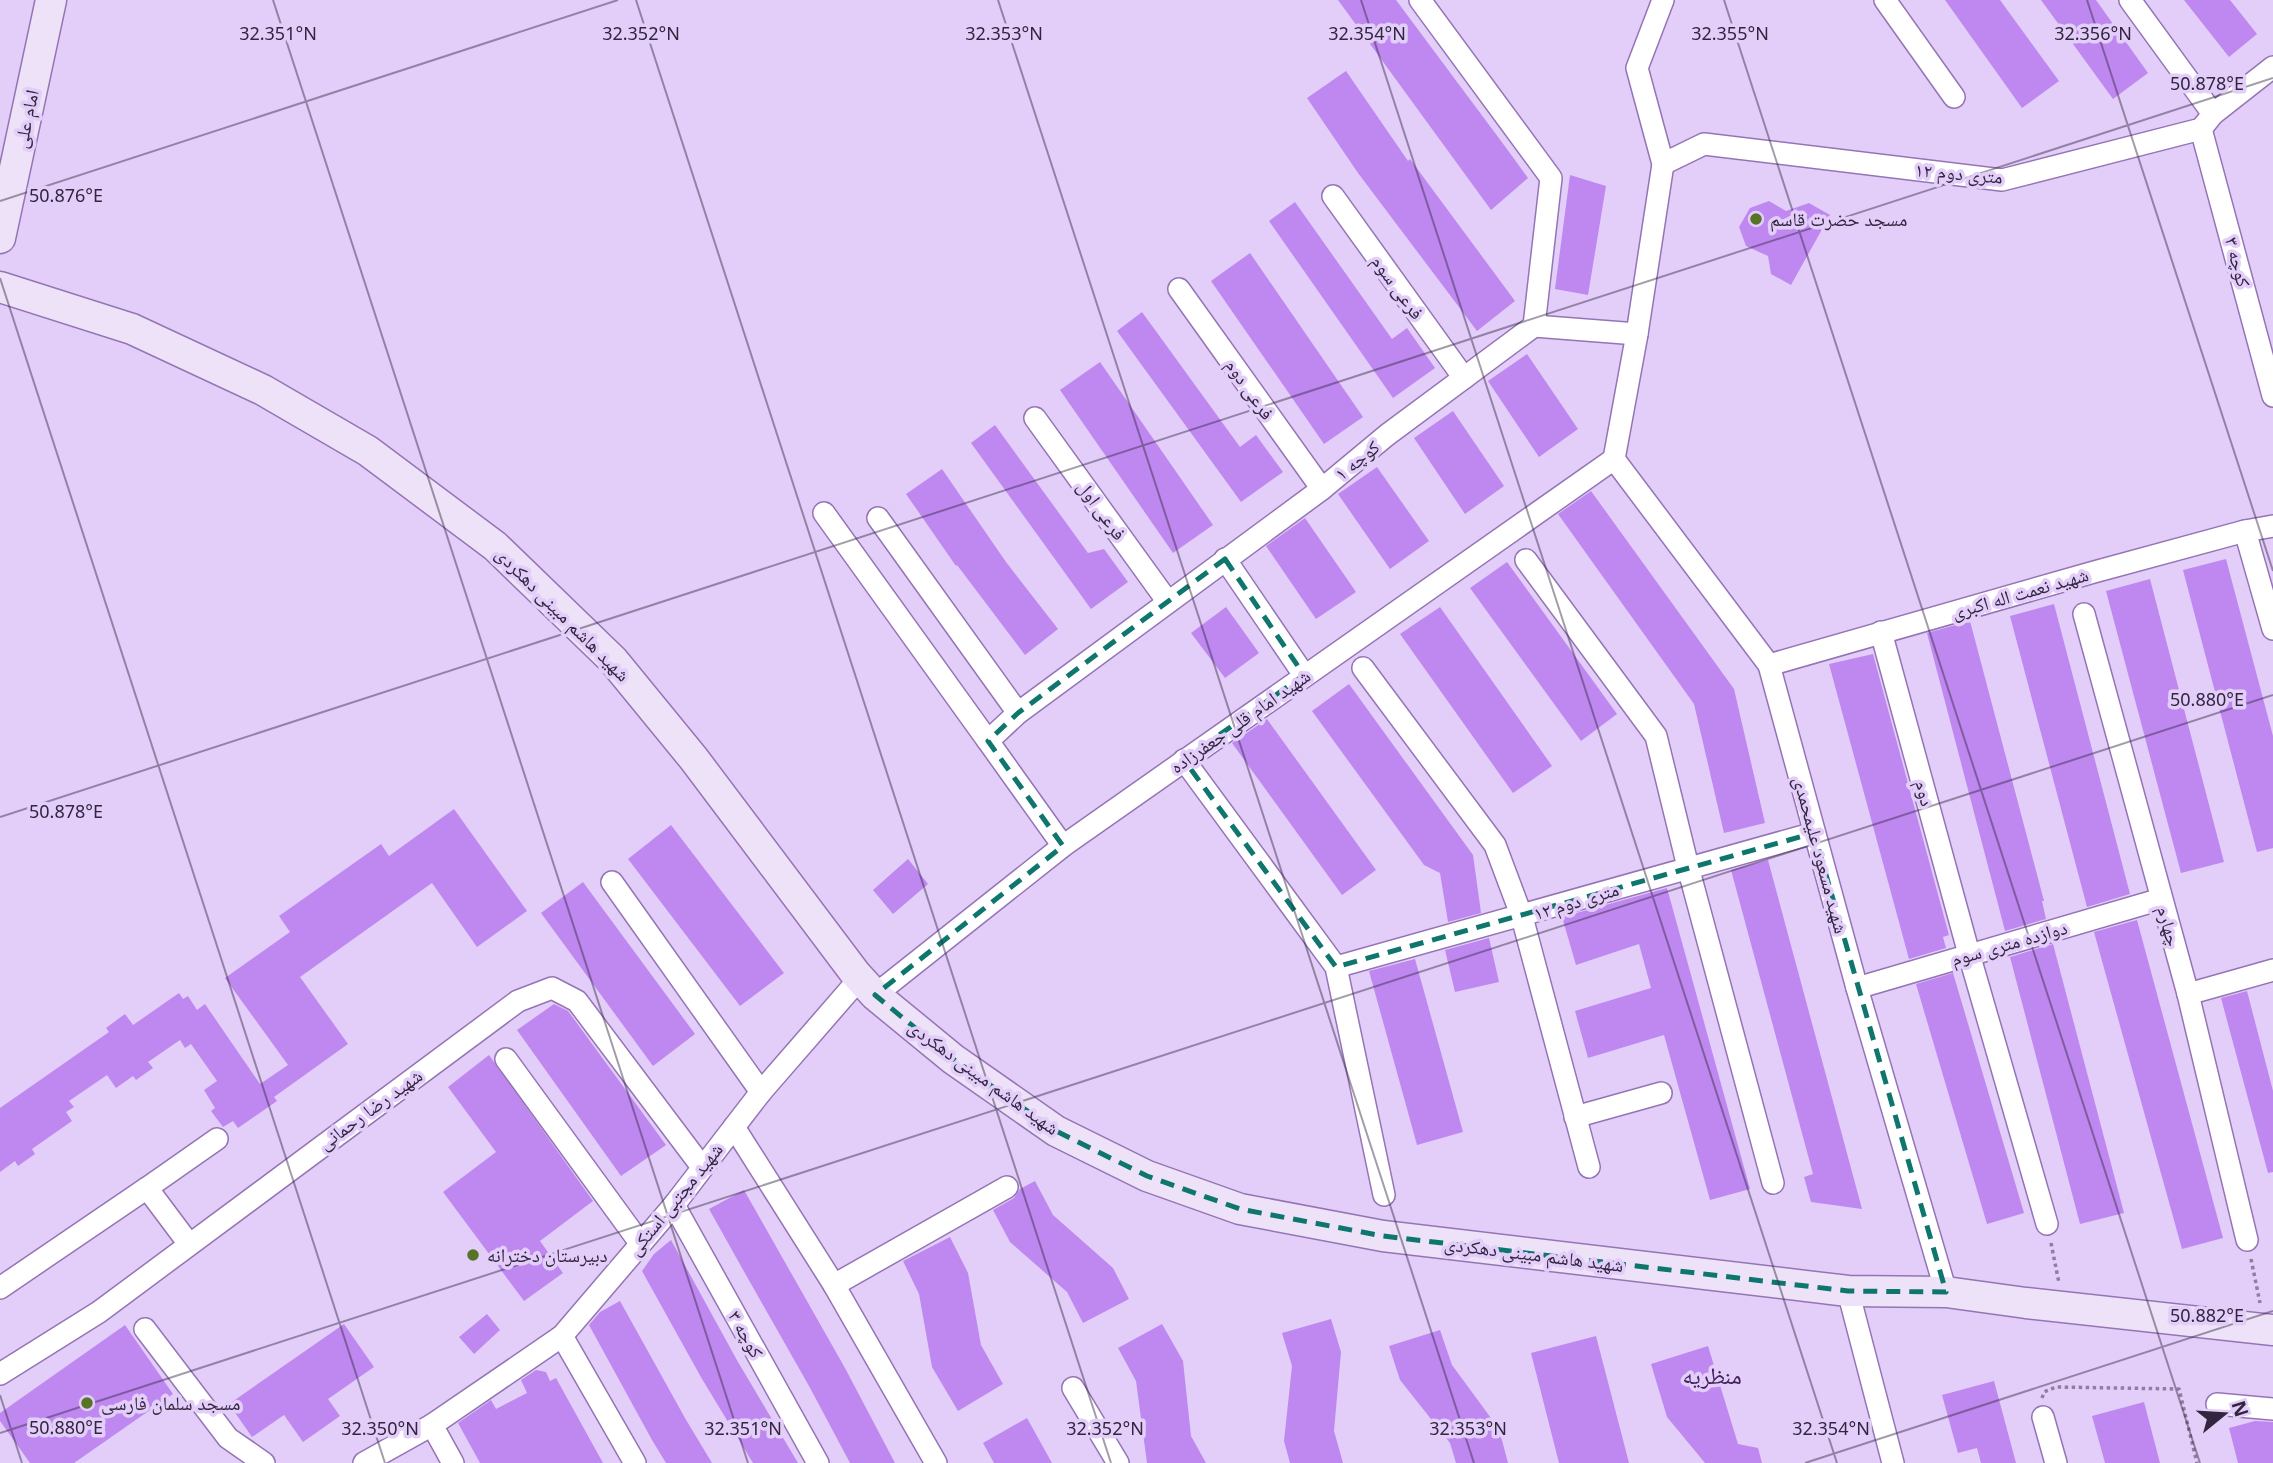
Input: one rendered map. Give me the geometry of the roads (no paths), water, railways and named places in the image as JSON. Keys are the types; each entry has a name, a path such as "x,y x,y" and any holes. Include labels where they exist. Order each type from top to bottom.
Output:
{"main road":[{"name":"امام علی","path":"0,238 51,0"},
{"name":"شهید هاشم مبینی دهکردی","path":"0,287 132,329 263,390 368,451 495,546 613,660 694,758 868,987 953,1059 1056,1131 1147,1175 1240,1209 1383,1236 1848,1291 1946,1292 2269,1329"}],"street":[{"path":"1420,0 1551,178 1534,326 1637,334"},
{"path":"1614,459 1637,334 1663,164 1637,68 1663,0"},
{"path":"1885,0 1954,97"},
{"name":"کوچه ۳","path":"2130,0 2207,121 2268,351 2273,396"},
{"name":"۱۲ متری دوم","path":"1663,164 1704,144 2002,180 2207,121 2273,67"},
{"name":"فرعی سوم","path":"1332,196 1464,378"},
{"name":"فرعی دوم","path":"1179,289 1322,489"},
{"name":"کوچه ۱","path":"988,741 1018,713 1322,489 1387,435 1534,326"},
{"name":"فرعی اول","path":"1035,418 1168,602"},
{"name":"شهید امام قلی جعفرزاده","path":"868,987 1063,845 1614,459"},
{"name":"شهید مسعود علیمحمدی","path":"1614,459 1769,665 1857,988 1946,1292"},
{"path":"824,513 1063,845"},
{"path":"878,518 1018,713"},
{"name":"شهید نعمت اله اکبری","path":"1769,665 2245,531 2273,526"},
{"path":"2245,531 2273,629"},
{"path":"1225,559 1304,675"},
{"path":"1526,560 1656,736 1688,867 1773,1183"},
{"name":"چهارم","path":"2084,614 2188,994 2247,1240"},
{"name":"دوم","path":"1881,632 1969,954 2048,1224"},
{"path":"1363,668 1494,845 1522,917 1589,1167"},
{"path":"1184,760 1336,967 1384,1195"},
{"name":"۱۲ متری دوم","path":"1336,967 1814,834"},
{"path":"612,882 761,1092"},
{"name":"دوازده متری سوم","path":"1857,988 2161,899"},
{"path":"2188,994 2273,970"},
{"name":"شهید مجتبی استکی","path":"364,1463 432,1425 562,1336 674,1205 761,1092 868,987"},
{"name":"شهید رضا رحمانی","path":"0,1374 99,1311 518,1001 552,988 577,1001 702,1167"},
{"path":"506,1059 640,1243"},
{"path":"1575,1117 1661,1093"},
{"path":"734,1127 834,1285 936,1463"},
{"path":"0,1288 217,1139"},
{"path":"834,1285 1007,1187"},
{"path":"147,1188 189,1244"},
{"name":"کوچه ۳","path":"674,1205 818,1463"},
{"path":"1848,1291 1893,1463"},
{"path":"145,1329 228,1438 264,1463"},
{"path":"562,1336 635,1463"},
{"path":"1073,1388 1118,1463"},
{"path":"2217,1405 2273,1409"},
{"path":"2043,1418 2056,1463"},
{"path":"432,1425 453,1463"}],"place":[{"name":"مسجد حضرت قاسم","path":"1756,219"},
{"name":"دبیرستان دخترانه","path":"473,1255"},
{"name":"مسجد سلمان فارسی","path":"87,1403"}],"district":[{"name":"منظریه","path":"1712,1375"}]}
